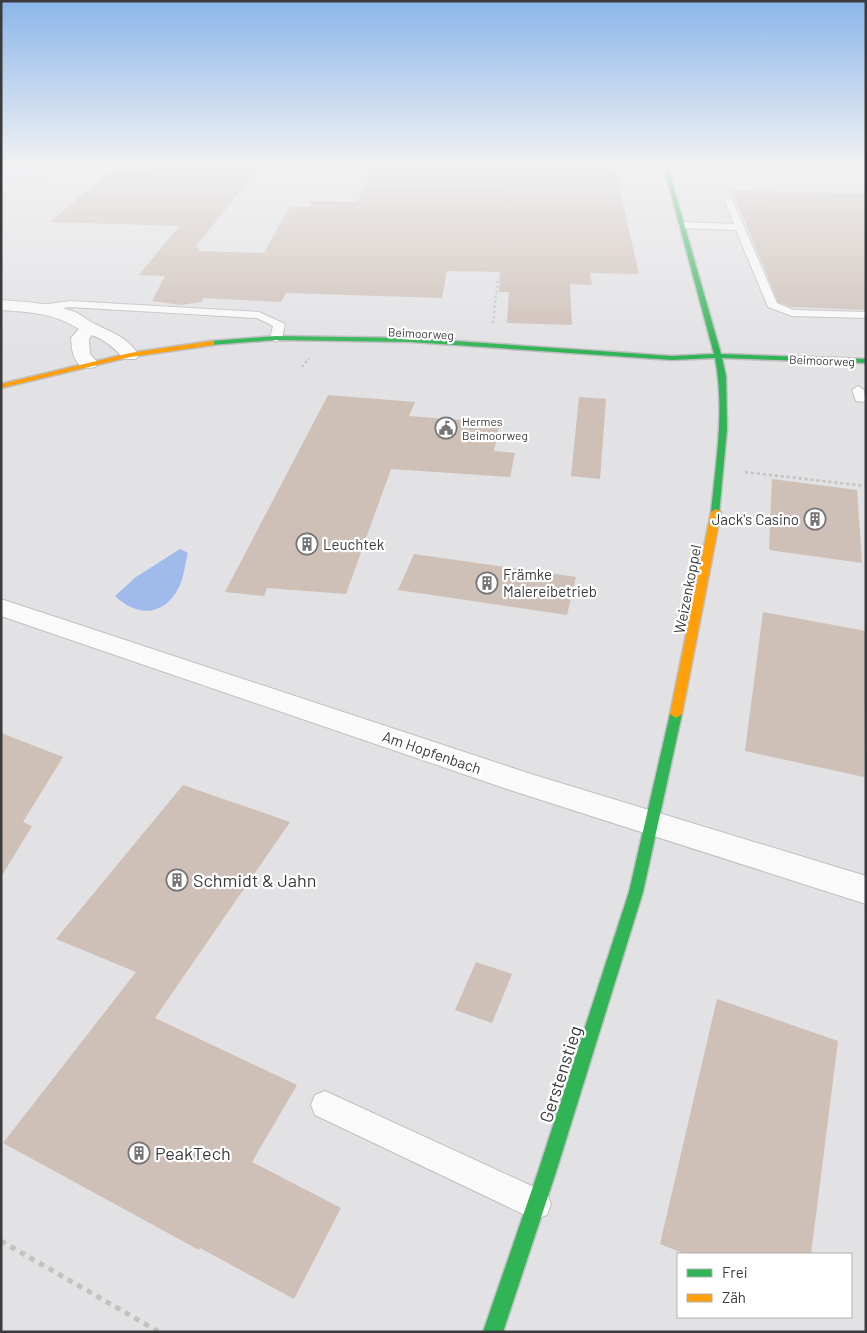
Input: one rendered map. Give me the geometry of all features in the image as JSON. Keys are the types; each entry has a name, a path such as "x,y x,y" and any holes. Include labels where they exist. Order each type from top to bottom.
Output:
{"street":[{"name":"Weizenkoppel","path":"649,824 697,617 716,518 721,469 722,376 682,226"},
{"path":"1,305 45,303 89,328 108,335 126,350"},
{"path":"85,359 80,338 89,328"},
{"name":"Beimoorweg","path":"1,376 181,338 351,329 670,348 718,356 866,361"},
{"name":"Beimoorweg","path":"1,386 85,359"},
{"name":"Am Hopfenbach","path":"1,607 649,824 866,890"},
{"name":"Gerstenstieg","path":"493,1332 636,892 649,824"}],"lane":[{"path":"716,226 739,227 772,306 792,313 866,315"},
{"path":"45,303 260,316 279,324 276,334"},
{"path":"326,1105 536,1204"}],"path":[{"path":"492,329 498,277"},
{"path":"721,469 866,486"},
{"path":"1,1241 159,1332"}],"water":[{"path":"180,549 188,553 181,583 173,597 166,604 150,611 141,610 132,608 115,596 136,577"}],"building":[{"path":"179,226 212,226 195,247 199,248 197,251 264,253 279,226 628,226 639,274 590,273 592,285 570,284 572,325 507,323 509,292 499,292 500,272 447,271 442,298 286,293 281,302 204,298 201,302 181,305 152,301 165,276 139,275"},
{"path":"747,226 866,226 866,310 792,307 778,302"},
{"path":"328,395 415,402 409,416 500,423 494,451 515,453 510,477 391,469 346,594 267,588 264,596 225,592"},
{"path":"579,397 606,399 600,479 571,476"},
{"name":"Jack's Casino","path":"772,479 857,490 862,563 769,550"},
{"name":"Främke Malereibetrieb","path":"414,554 576,577 567,615 398,590"},
{"path":"763,612 866,631 864,777 745,751"},
{"path":"1,733 63,757 23,822 32,826 1,877"},
{"name":"PeakTech","path":"183,785 290,822 155,1018 297,1085 252,1162 341,1208 294,1299 200,1248 199,1250 3,1143 136,972 56,939"},
{"path":"476,962 512,974 492,1023 455,1010"},
{"path":"717,999 838,1041 811,1253 682,1253 660,1244"}],"traffic: fast":[{"path":"683,226 714,336 722,376 723,429 716,512"},
{"path":"211,343 276,338 411,340 672,358 718,356 866,361"},
{"path":"493,1332 547,1172 636,892 676,714"}],"traffic: slow":[{"path":"1,386 130,355 211,343"},
{"path":"676,714 716,512"}],"place":[{"name":"Hermes Beimoorweg","path":"446,428"},
{"name":"Jack's Casino","path":"815,519"},
{"name":"Leuchtek","path":"307,544"},
{"name":"Främke Malereibetrieb","path":"487,583"},
{"name":"Schmidt & Jahn","path":"177,880"},
{"name":"PeakTech","path":"139,1153"}]}
